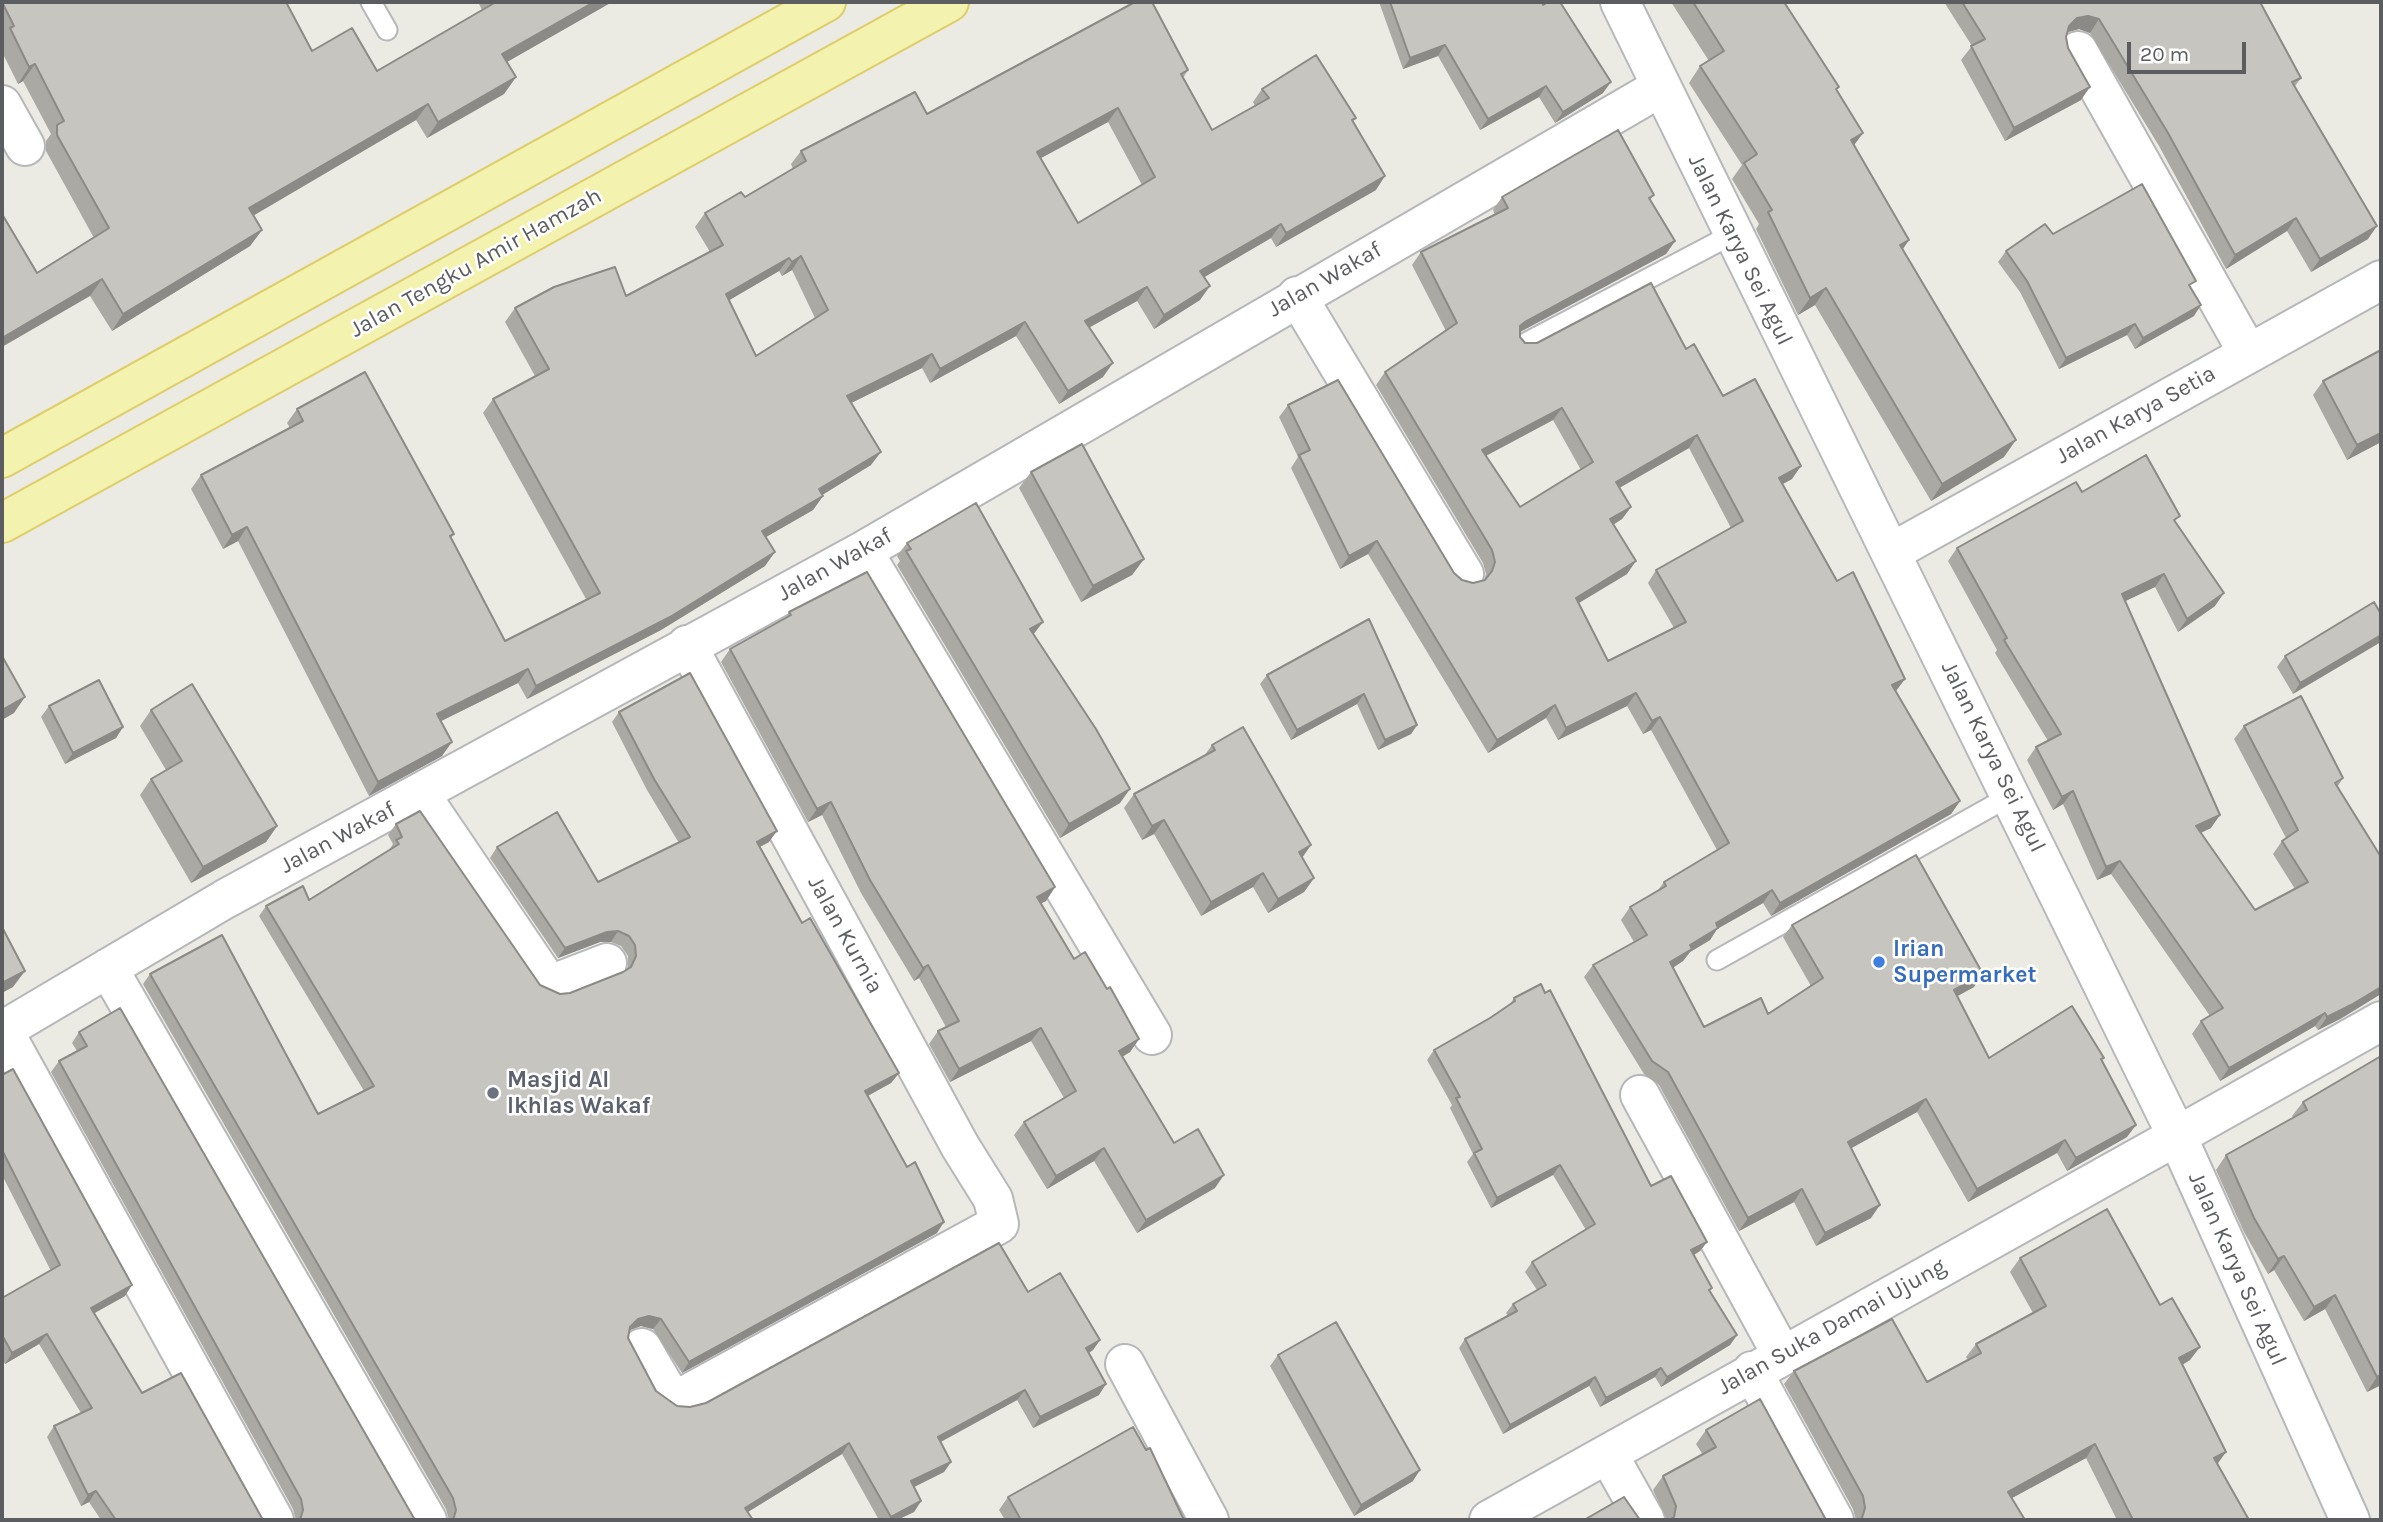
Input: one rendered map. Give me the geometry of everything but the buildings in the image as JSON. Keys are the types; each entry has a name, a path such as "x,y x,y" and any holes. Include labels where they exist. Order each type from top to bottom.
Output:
{"main road":[{"path":"2,458 826,2"},
{"name":"Jalan Tengku Amir Hamzah","path":"2,523 949,2"},
{"path":"403,238 430,289"}],"street":[{"name":"Jalan Karya Sei Agul","path":"1620,2 2012,795 2177,1136 2350,1520"},
{"path":"2078,51 2248,352"},
{"name":"Jalan Wakaf","path":"2,1031 225,899 863,551 1297,296 1661,87"},
{"path":"2,105 25,146"},
{"name":"Jalan Karya Setia","path":"1892,552 2381,280"},
{"path":"1297,296 1464,574"},
{"path":"863,551 1152,1034"},
{"name":"Jalan Kurnia","path":"642,1348 667,1391 678,1396 688,1394 999,1224 993,1199 960,1146 687,645"},
{"path":"420,794 544,977 555,983 607,963"},
{"path":"108,968 427,1520"},
{"name":"Jalan Suka Damai Ujung","path":"1489,1520 2381,1021"},
{"path":"2,1031 274,1520"},
{"path":"1640,1095 1767,1363 1834,1520"},
{"path":"1125,1364 1209,1520"},
{"path":"1608,1454 1645,1520"}],"lane":[{"path":"371,2 387,30"},
{"path":"1522,345 1733,233"},
{"path":"1717,960 2012,795"}],"place":[{"name":"Irian Supermarket","path":"1879,962"},
{"name":"Masjid Al Ikhlas Wakaf","path":"493,1093"}]}
